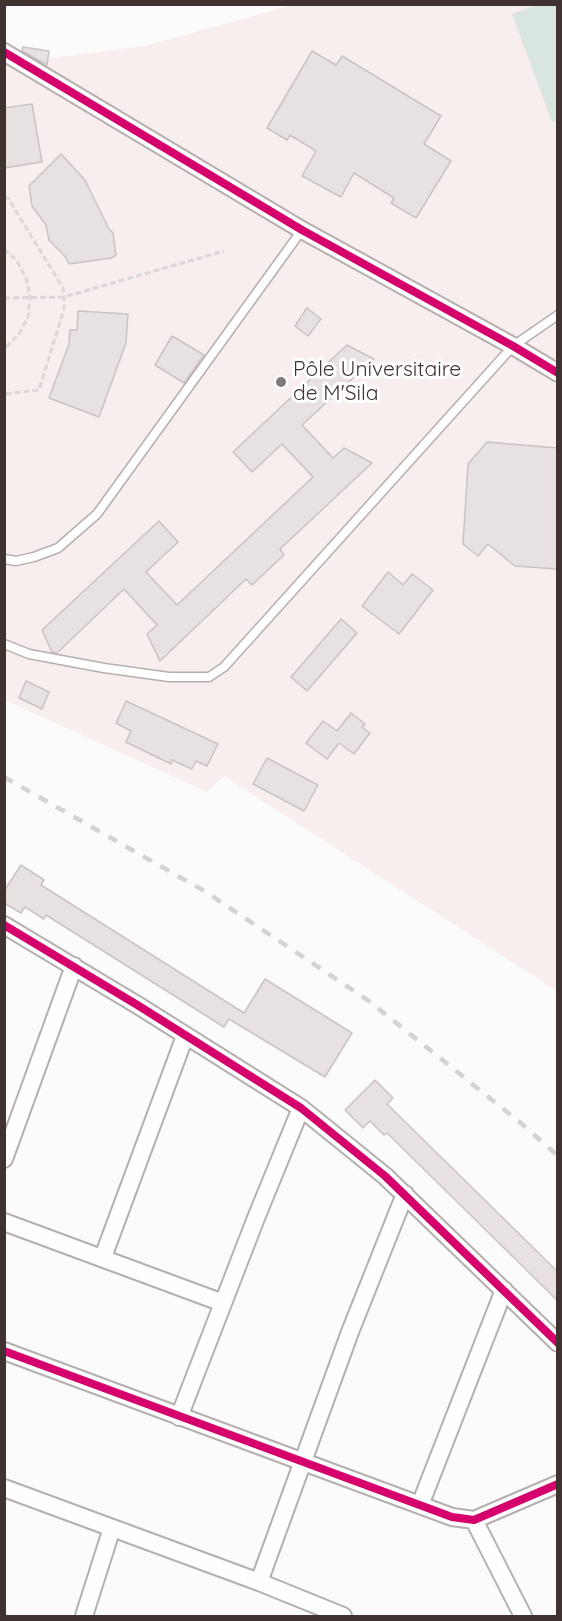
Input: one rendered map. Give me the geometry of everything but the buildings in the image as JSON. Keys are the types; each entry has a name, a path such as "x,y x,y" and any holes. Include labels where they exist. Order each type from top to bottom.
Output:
{"street":[{"path":"4,52 302,230 558,373"},
{"path":"4,925 74,966 301,1108 405,1194 558,1343"},
{"path":"4,1159 74,966"},
{"path":"103,1257 185,1036"},
{"path":"179,1417 301,1108"},
{"path":"259,1582 350,1332 405,1194"},
{"path":"4,1222 223,1303"},
{"path":"420,1505 504,1290"},
{"path":"4,1351 452,1517 474,1520 558,1484"},
{"path":"4,1488 259,1582 335,1615"},
{"path":"474,1520 523,1617"},
{"path":"84,1617 112,1528"}],"lane":[{"path":"4,559 16,561 58,548 97,513 302,230"},
{"path":"4,644 29,654 104,668 169,677 208,677 224,667 513,346 558,315"}],"path":[{"path":"4,198 8,198 63,288 64,297 64,309 39,390 4,394"},
{"path":"4,249 17,261 26,278 30,297 28,316 20,334 4,349"},
{"path":"4,298 64,297 224,251"}],"shaded area":[{"path":"540,4 557,5 558,120 552,122 512,14"},
{"name":"Pôle Universitaire de M'Sila","path":"292,5 557,5 557,991 224,776 207,792 5,700 5,64 146,46"}],"railway":[{"path":"4,777 206,892 369,1001 522,1124 558,1156"}],"cycle path":[{"path":"4,52 302,230 558,373"},
{"path":"4,925 139,1006 301,1108 385,1176 558,1343"},
{"path":"4,1351 452,1517 474,1520 558,1484"}],"place":[{"name":"Pôle Universitaire de M'Sila","path":"281,382"}]}
